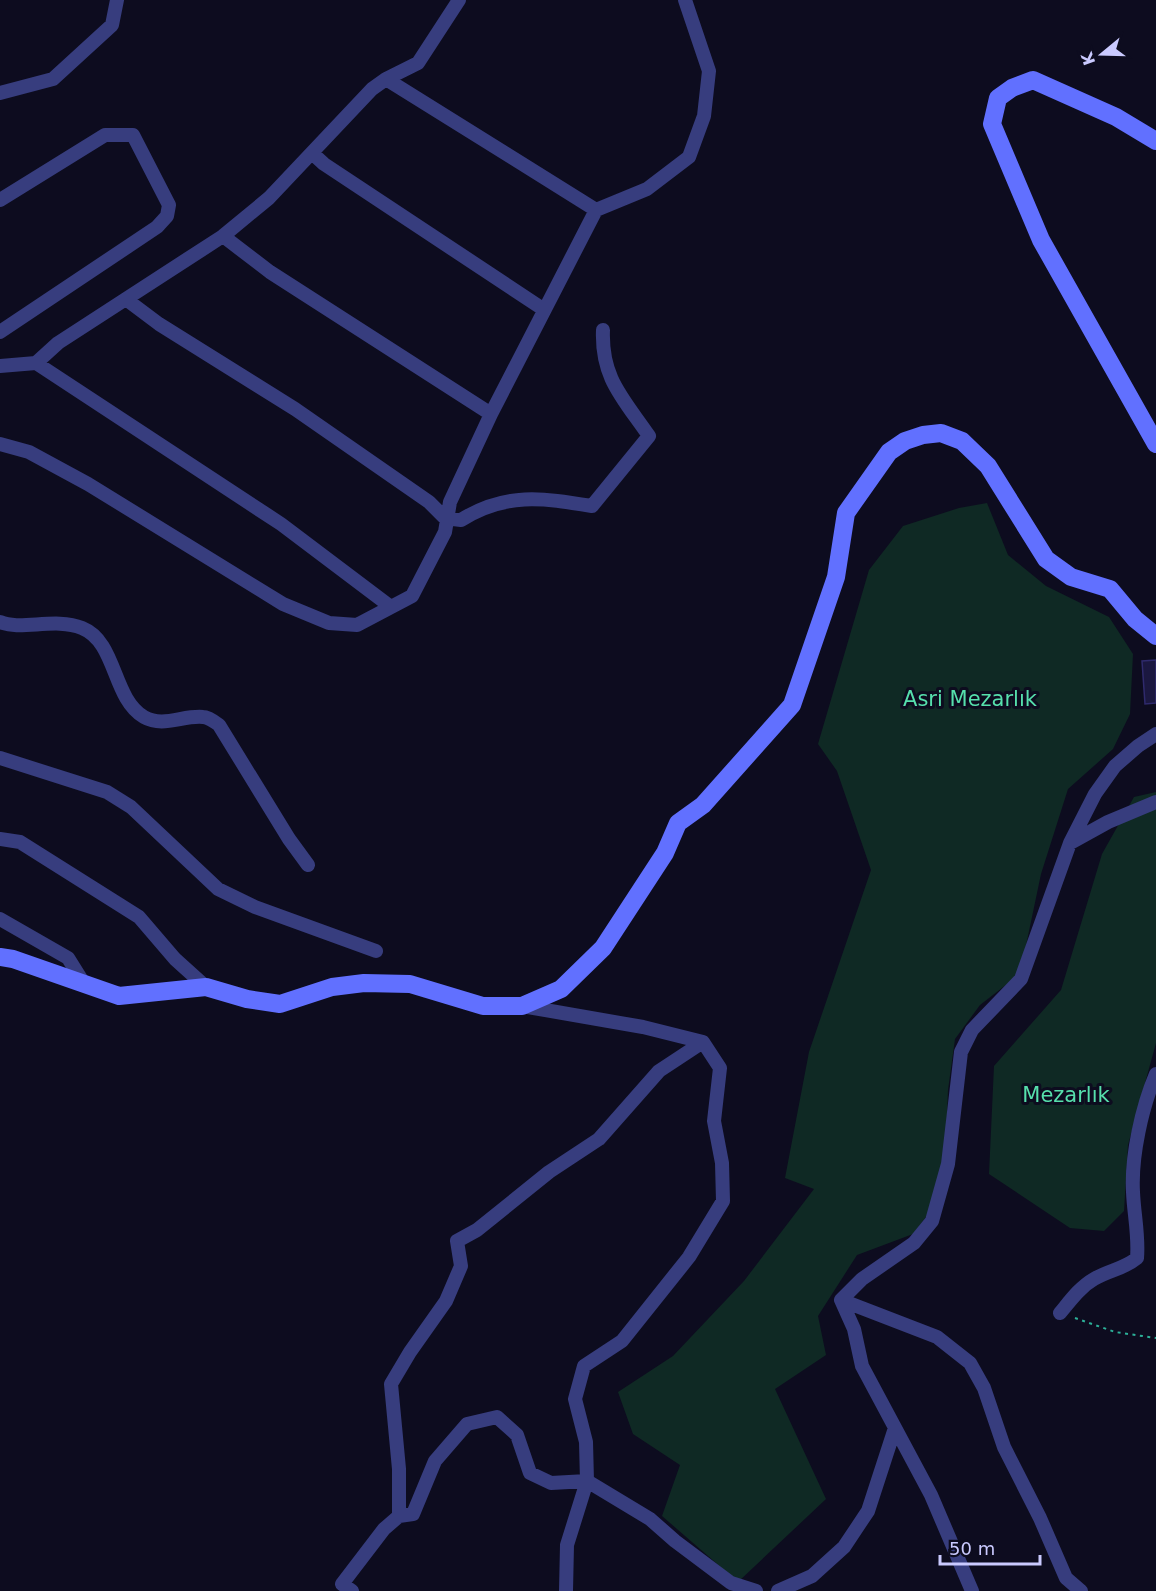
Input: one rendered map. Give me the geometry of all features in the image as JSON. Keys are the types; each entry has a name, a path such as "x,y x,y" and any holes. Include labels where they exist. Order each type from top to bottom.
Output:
{"main road":[{"path":"1156,141 1116,117 1033,80 1012,88 998,98 993,111 992,124 1000,146 1041,240 1156,444"},
{"path":"0,957 83,982 119,996 206,987 247,999 280,1004 332,987 364,983 410,984 483,1006 522,1006 561,989 603,948 665,853 678,823 704,804 792,705 836,577 846,513 889,452 904,441 923,435 941,433 962,441 988,466 1046,559 1071,577 1110,589 1135,619 1156,636"}],"street":[{"path":"0,93 53,79 112,25 117,0"},
{"path":"0,366 36,363 58,343 223,236 269,198 372,89 386,79 418,63 459,0"},
{"path":"0,444 29,452 88,484 283,604 329,623 357,625 412,596 445,532 445,518 450,502 491,414 543,309 596,210 647,189 689,157 704,116 709,71 685,0"},
{"path":"386,79 596,210"},
{"path":"0,200 105,135 133,135 169,205 167,216 157,227 0,332"},
{"path":"312,153 324,164 543,309"},
{"path":"223,236 270,272 491,414"},
{"path":"127,300 159,324 295,409 429,502 445,518 461,520 482,507 520,499 548,499 592,506 649,436 608,375 602,353 603,330"},
{"path":"36,363 281,524 391,607"},
{"path":"0,622 11,625 48,622 83,628 100,644 124,693 145,717 161,722 204,716 219,724 308,865"},
{"path":"842,1300 862,1279 914,1243 932,1221 948,1164 961,1052 972,1030 1021,979 1070,843 1095,794 1115,766 1138,746 1156,735"},
{"path":"0,758 107,792 131,807 218,889 255,907 375,951"},
{"path":"1070,843 1108,822 1156,802"},
{"path":"0,839 20,842 139,917 175,959 206,987"},
{"path":"0,919 68,958 83,982"},
{"path":"522,1006 643,1027 703,1041 720,1068 714,1121 723,1163 723,1201 689,1257 622,1341 584,1366 576,1399 586,1442 587,1481 567,1545 566,1591"},
{"path":"399,1516 399,1469 391,1384 410,1352 446,1301 461,1266 458,1241 477,1230 549,1172 599,1139 659,1071 703,1041"},
{"path":"1060,1313 1082,1287 1096,1278 1128,1265 1137,1258 1139,1238 1134,1221 1133,1162 1156,1074"},
{"path":"842,1300 854,1329 862,1366 931,1495 972,1591"},
{"path":"842,1300 937,1337 970,1363 984,1388 1004,1446 1040,1518 1066,1578 1081,1591"},
{"path":"352,1591 342,1584 384,1529 399,1516 413,1514 435,1461 467,1424 497,1417 517,1435 530,1473 551,1483 587,1481 651,1519 675,1541 731,1583 756,1591"},
{"path":"778,1591 812,1576 844,1547 868,1511 895,1428"}],"path":[{"path":"1060,1313 1115,1332 1156,1338"}],"green space":[{"name":"Asri Mezarlık","path":"987,503 1008,555 1046,586 1109,617 1133,654 1130,714 1113,749 1068,789 1041,874 1020,974 980,1005 955,1039 948,1090 945,1164 929,1213 913,1234 857,1255 818,1316 826,1355 775,1389 826,1499 738,1582 662,1516 680,1465 633,1434 618,1392 673,1356 744,1281 814,1189 785,1178 809,1052 871,870 837,771 818,744 869,570 903,526 959,508"},
{"name":"Mezarlık","path":"1156,792 1156,1043 1128,1145 1124,1211 1104,1231 1070,1228 989,1174 994,1066 1061,990 1102,854 1134,797"}],"building":[{"path":"1156,660 1156,703 1145,704 1142,661"}]}
